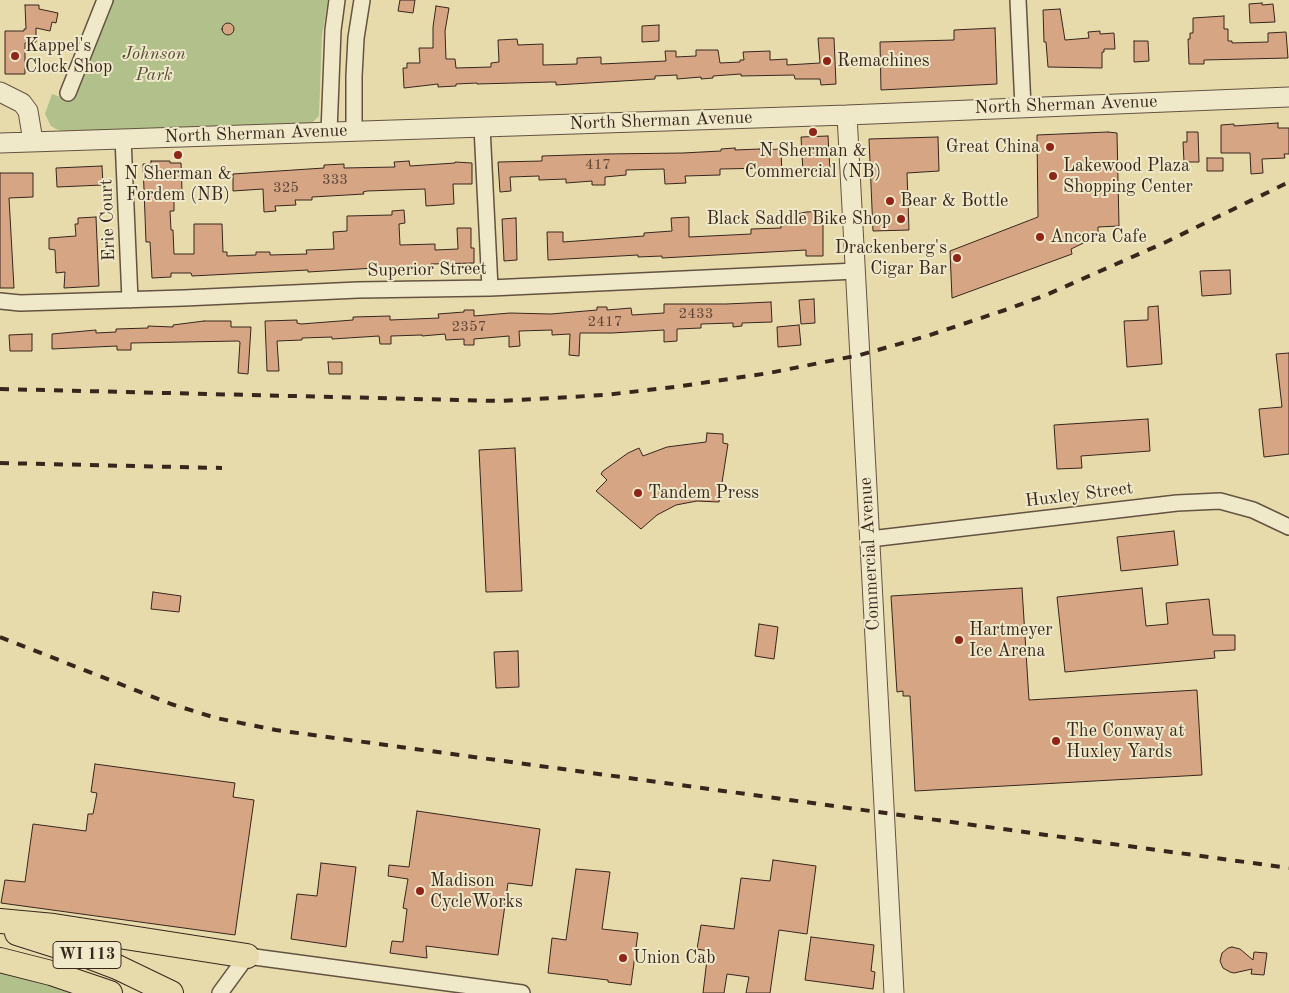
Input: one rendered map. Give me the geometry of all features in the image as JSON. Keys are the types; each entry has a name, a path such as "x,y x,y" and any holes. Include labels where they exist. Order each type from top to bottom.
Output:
{"main road":[{"path":"0,921 54,926 247,956"},
{"name":"WI 113","path":"0,928 80,953 117,967 171,993"},
{"name":"WI 113","path":"0,960 51,973 110,993"}],"street":[{"path":"68,93 105,0"},
{"path":"329,132 333,30 337,0"},
{"path":"354,131 356,38 362,0"},
{"path":"1018,0 1023,106"},
{"path":"331,85 354,84"},
{"path":"0,92 22,103 28,111 33,141"},
{"name":"North Sherman Avenue","path":"0,143 847,115 1023,106 1289,97"},
{"name":"Commercial Avenue","path":"847,115 894,993"},
{"path":"482,127 490,288"},
{"name":"Erie Court","path":"123,138 130,300"},
{"name":"Superior Street","path":"0,301 130,300 358,290 490,288 856,271"},
{"name":"Huxley Street","path":"870,539 1177,503 1220,501 1253,510 1289,527"},
{"path":"220,993 247,956 522,993"}],"green space":[{"name":"Johnson Park","path":"111,0 328,0 322,36 319,116 311,124 63,131 56,129 51,126 45,114 52,94 66,99"},
{"path":"0,969 29,977 72,993 0,993"}],"building":[{"path":"400,0 415,0 413,13 398,11"},
{"path":"1262,3 1262,5 1273,4 1275,22 1250,23 1249,4"},
{"name":"Kappel's Clock Shop","path":"25,5 39,5 39,9 58,13 56,23 52,22 50,31 36,28 36,42 25,43 25,74 5,74 5,31 24,31 26,29"},
{"path":"436,6 449,8 445,31 446,59 455,59 456,68 491,67 491,63 499,62 498,40 517,39 518,45 543,44 543,65 577,64 577,58 601,57 601,64 666,61 665,51 676,51 676,57 696,56 696,50 718,50 720,63 740,62 740,60 744,60 743,52 770,51 770,60 787,59 787,65 820,63 818,38 834,38 836,84 821,85 820,79 795,79 794,75 741,76 741,74 701,79 701,77 677,79 677,75 655,76 655,79 556,85 556,82 477,83 438,87 438,84 404,88 403,68 407,68 407,63 420,63 419,48 433,48"},
{"path":"1060,9 1065,40 1089,38 1088,32 1100,31 1100,34 1114,33 1115,49 1104,49 1104,52 1102,52 1102,68 1048,67 1046,42 1044,42 1043,10"},
{"path":"1224,16 1224,29 1228,29 1228,41 1232,41 1232,43 1268,42 1268,33 1286,32 1288,58 1204,60 1204,64 1189,64 1188,39 1190,39 1190,33 1193,33 1193,18"},
{"path":"228,23 234,29 228,35 222,29"},
{"path":"659,25 659,41 642,42 642,26"},
{"path":"995,28 997,84 881,90 880,42 954,40 954,30"},
{"path":"1134,41 1148,41 1149,61 1134,62"},
{"path":"1278,123 1278,128 1289,128 1289,154 1284,154 1285,158 1262,159 1263,173 1251,174 1250,153 1221,153 1221,125"},
{"path":"1187,132 1198,132 1199,162 1184,162 1183,142 1187,142"},
{"name":"Lakewood Plaza Shopping Center","path":"1117,133 1119,226 1098,227 1098,236 1071,249 1072,254 952,298 950,251 1038,217 1037,135"},
{"path":"828,136 830,170 803,172 801,137"},
{"name":"Bear & Bottle","path":"938,137 939,171 907,173 909,230 873,231 869,139"},
{"path":"735,148 735,150 781,149 782,177 770,178 770,168 720,169 720,175 685,176 686,183 665,184 664,169 626,170 626,175 605,177 605,185 592,185 592,181 566,183 566,179 539,180 539,176 510,177 511,191 500,192 498,162 542,161 542,156 683,153 721,151 721,149"},
{"path":"1207,158 1223,158 1223,171 1207,171"},
{"path":"151,161 181,163 182,190 174,190 174,211 170,211 174,254 194,254 194,224 222,224 223,252 227,252 227,256 256,255 256,252 270,252 270,255 307,254 306,250 334,249 333,232 347,231 347,216 392,215 392,211 404,210 405,223 399,224 400,245 435,244 435,250 458,249 457,228 471,228 471,248 474,248 474,263 431,264 432,269 413,270 375,271 375,268 192,276 191,273 171,273 171,277 152,278 150,242 146,242 143,164 151,164"},
{"path":"409,161 410,166 455,162 472,163 472,184 453,184 454,204 426,206 425,189 367,191 363,192 364,194 312,197 312,200 295,200 296,205 275,206 276,211 264,212 263,189 233,191 233,174 324,168 324,165 344,164 344,168 395,167 394,162"},
{"path":"102,166 103,185 57,187 56,168"},
{"path":"0,173 33,173 33,197 9,198 14,288 0,288"},
{"path":"831,211 832,224 823,225 823,256 806,256 806,250 662,258 662,256 638,257 638,255 548,260 547,232 563,232 563,242 644,236 644,233 672,231 671,218 689,217 689,237 751,234 751,229 781,228 781,225 793,224 792,215 806,212"},
{"path":"96,217 99,286 64,288 65,272 56,273 55,250 49,249 49,238 76,236 75,224 78,224 78,218"},
{"path":"516,218 517,260 504,261 502,219"},
{"path":"1230,270 1231,294 1202,296 1200,271"},
{"path":"814,299 815,323 801,324 799,300"},
{"path":"771,302 772,322 742,323 742,326 733,327 733,323 701,324 701,328 677,329 677,341 664,342 664,330 580,333 579,356 569,355 570,334 552,335 552,330 519,331 520,346 509,347 509,336 474,339 474,345 464,345 464,339 446,340 445,334 391,336 391,344 380,344 379,336 332,339 332,337 302,338 302,340 277,341 279,371 267,371 265,321 297,320 297,323 301,324 353,320 353,317 390,316 390,320 439,318 438,314 464,312 464,310 474,310 474,316 510,313 551,314 597,310 597,307 607,307 607,310 631,308 632,315 664,313 664,304"},
{"path":"1158,306 1162,364 1127,367 1124,321 1148,320 1148,307"},
{"path":"204,321 231,321 231,327 251,327 248,374 238,373 240,342 238,341 131,343 131,350 117,350 117,346 52,349 52,334 96,330 96,333 116,332 116,329 148,328 148,326 173,327 173,325"},
{"path":"799,325 801,345 778,347 777,327"},
{"path":"32,334 32,351 10,351 9,335"},
{"path":"1289,353 1289,454 1264,457 1259,409 1282,407 1276,354"},
{"path":"328,362 342,362 342,374 329,374"},
{"path":"1148,419 1150,451 1081,456 1082,468 1057,469 1054,425"},
{"path":"707,433 723,434 723,443 728,444 719,502 697,501 676,505 657,515 641,529 596,491 607,480 601,474 603,471 628,453 639,448 643,456 667,447 706,442"},
{"path":"515,448 522,591 486,592 479,450"},
{"path":"1174,531 1178,565 1121,571 1117,537"},
{"name":"The Conway at Huxley Yards","path":"1022,588 1029,700 1197,690 1202,775 915,791 910,696 903,696 903,691 897,692 891,596"},
{"path":"1142,588 1146,626 1168,624 1166,603 1209,599 1213,635 1235,635 1235,650 1214,651 1215,658 1065,672 1057,597"},
{"path":"153,592 181,596 179,612 151,609"},
{"path":"759,624 778,627 774,659 755,656"},
{"path":"518,651 519,687 496,688 494,652"},
{"path":"95,764 235,783 233,797 254,800 235,935 1,903 5,880 25,882 33,824 86,831 88,814 93,814 97,793 91,792"},
{"path":"417,811 540,829 532,886 508,883 498,955 426,946 427,958 390,953 392,941 403,942 407,909 403,908 408,879 388,876 389,865 409,867"},
{"path":"773,860 816,866 807,934 779,930 770,993 746,993 749,977 727,974 724,993 703,993 708,951 697,949 701,925 734,929 741,878 770,881"},
{"path":"321,863 356,867 346,947 291,939 297,894 317,896"},
{"path":"576,869 610,872 602,929 638,933 631,985 608,982 608,980 548,973 552,938 566,940"},
{"path":"811,937 874,945 871,971 875,972 873,989 805,980"},
{"path":"1232,947 1240,949 1253,960 1254,952 1267,953 1264,975 1251,974 1252,969 1234,973 1223,968 1220,961 1222,953"}],"railway":[{"path":"0,389 501,401 604,395 769,373 860,355 927,336 1046,295 1166,242 1289,182"},
{"path":"0,463 222,468"},
{"path":"0,637 171,704 216,718 276,730 1289,868"}],"place":[{"name":"Kappel's Clock Shop","path":"15,56"},
{"name":"Remachines","path":"827,61"},
{"name":"N Sherman & Commercial (NB)","path":"813,132"},
{"name":"Great China","path":"1050,147"},
{"name":"N Sherman & Fordem (NB)","path":"178,155"},
{"name":"Lakewood Plaza Shopping Center","path":"1053,176"},
{"name":"Bear & Bottle","path":"890,201"},
{"name":"Black Saddle Bike Shop","path":"901,219"},
{"name":"Ancora Cafe","path":"1040,237"},
{"name":"Drackenberg's Cigar Bar","path":"957,258"},
{"name":"Tandem Press","path":"638,493"},
{"name":"Hartmeyer Ice Arena","path":"959,640"},
{"name":"The Conway at Huxley Yards","path":"1056,741"},
{"name":"Madison CycleWorks","path":"420,891"},
{"name":"Union Cab","path":"623,958"}]}
